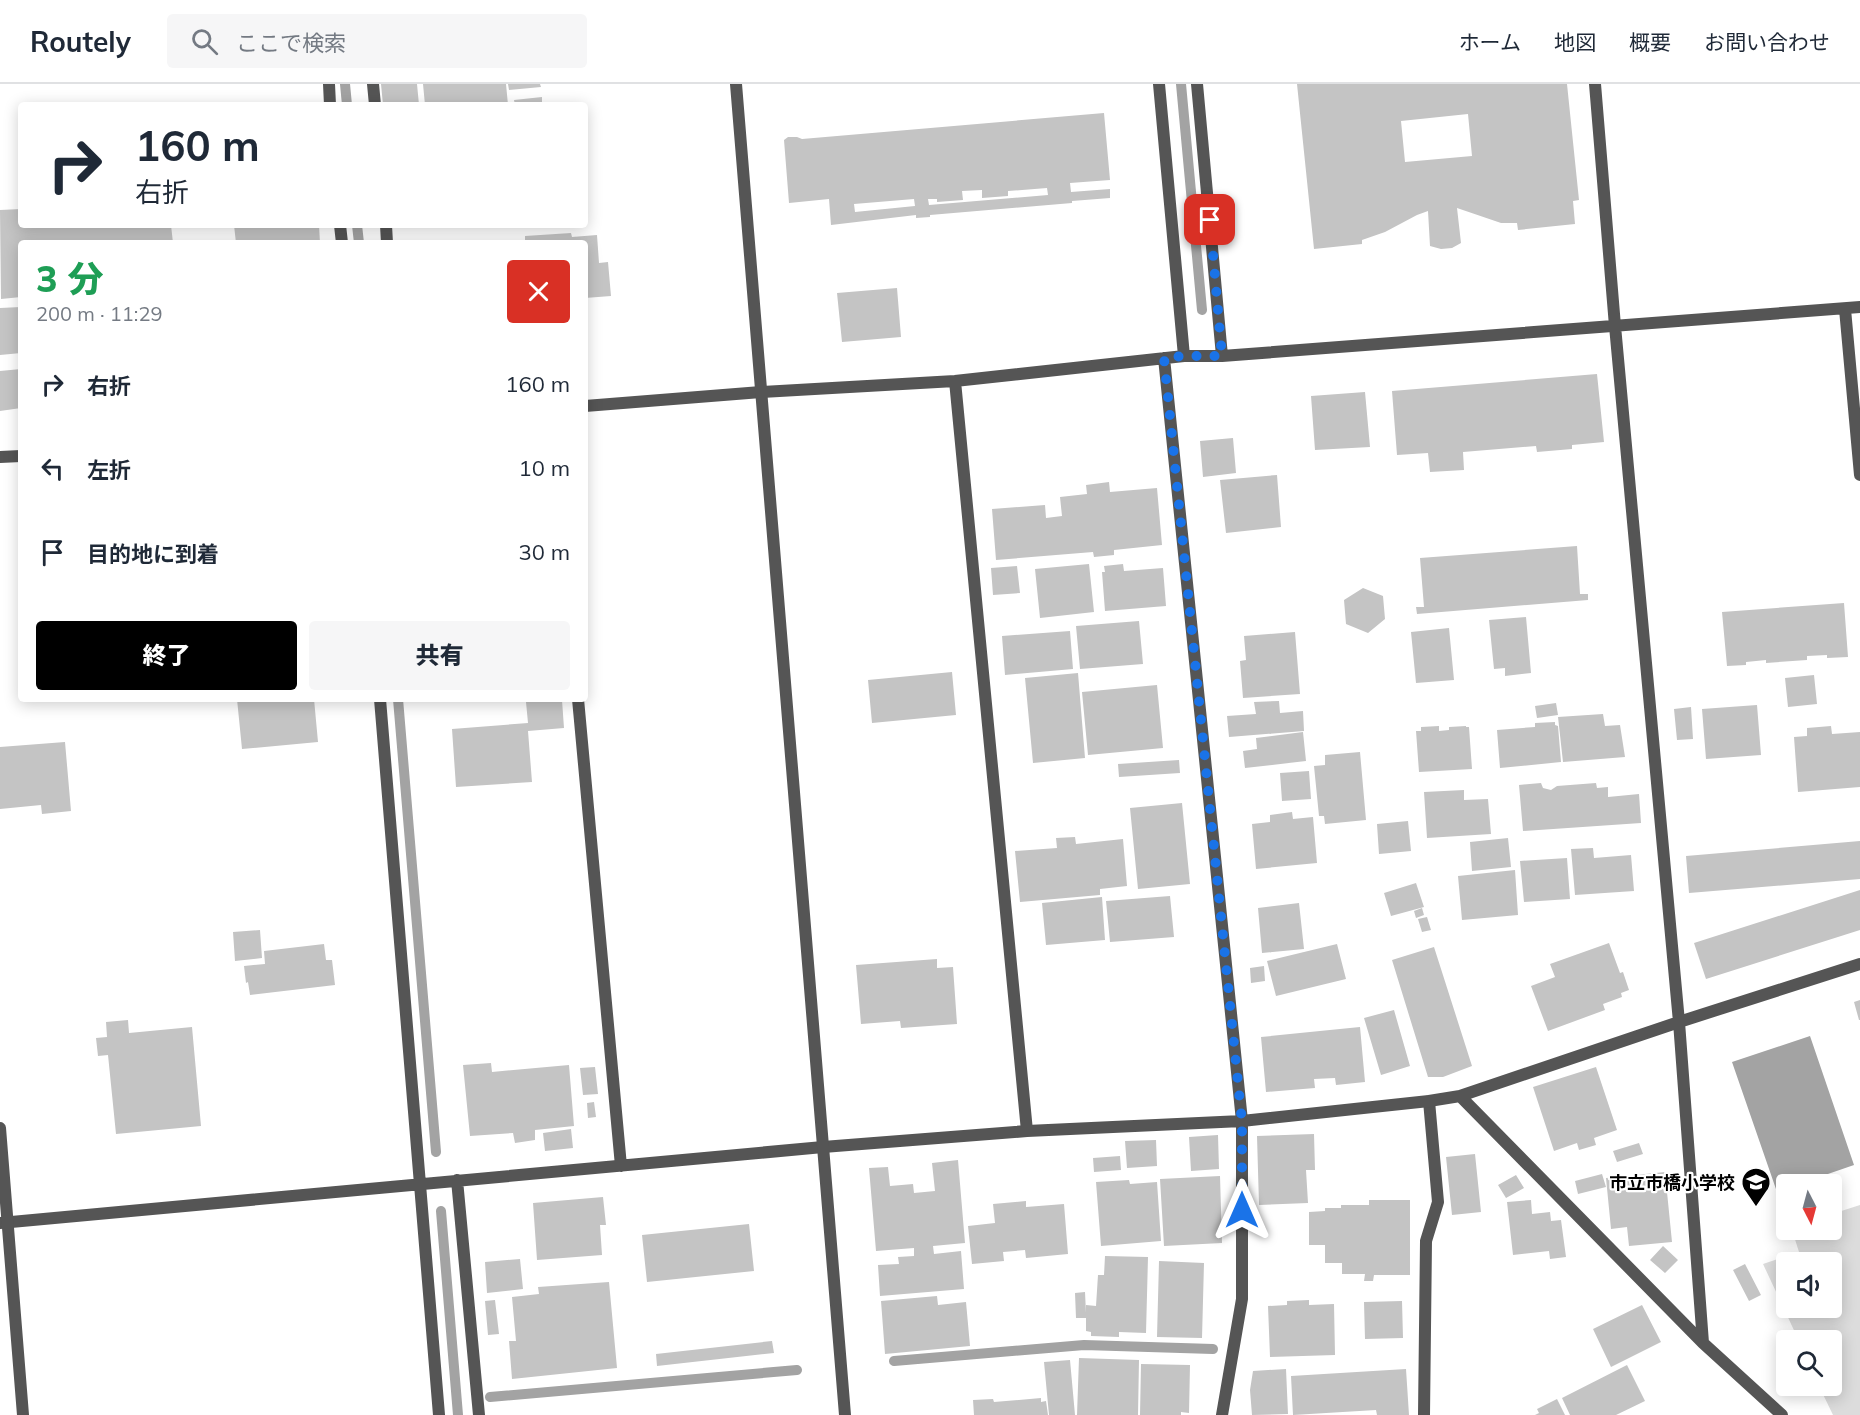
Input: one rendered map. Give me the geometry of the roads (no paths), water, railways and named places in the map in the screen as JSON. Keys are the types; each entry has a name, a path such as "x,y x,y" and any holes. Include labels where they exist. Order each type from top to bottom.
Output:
{"street":[{"path":"328,84 330,102"},
{"path":"373,84 375,102"},
{"path":"735,84 845,1415"},
{"path":"1160,84 1184,356"},
{"path":"1197,84 1222,356"},
{"path":"1595,84 1679,1022 1703,1343"},
{"path":"588,406 761,392 955,381 1184,356 1222,356 1860,307"},
{"path":"1845,309 1860,476"},
{"path":"1164,358 1242,1122 1242,1299 1222,1415"},
{"path":"955,381 1027,1131"},
{"path":"0,457 18,456"},
{"path":"380,702 440,1415"},
{"path":"578,702 621,1166"},
{"path":"4,1222 823,1147 1027,1131 1242,1122 1429,1101 1460,1096 1860,964"},
{"path":"1460,1096 1703,1343 1782,1415"},
{"path":"1424,1415 1426,1241 1438,1202 1429,1101"},
{"path":"0,1128 4,1222 23,1415"},
{"path":"457,1180 478,1415"}],"waterway":[{"path":"345,84 347,102"},
{"path":"1181,84 1202,310"},
{"path":"357,228 359,240"},
{"path":"398,702 436,1152"},
{"path":"441,1211 458,1415"},
{"path":"894,1361 1084,1345 1213,1349"},
{"path":"490,1397 797,1370"}],"place":[{"name":"市立市橋小学校","path":"1756,1208"}]}
